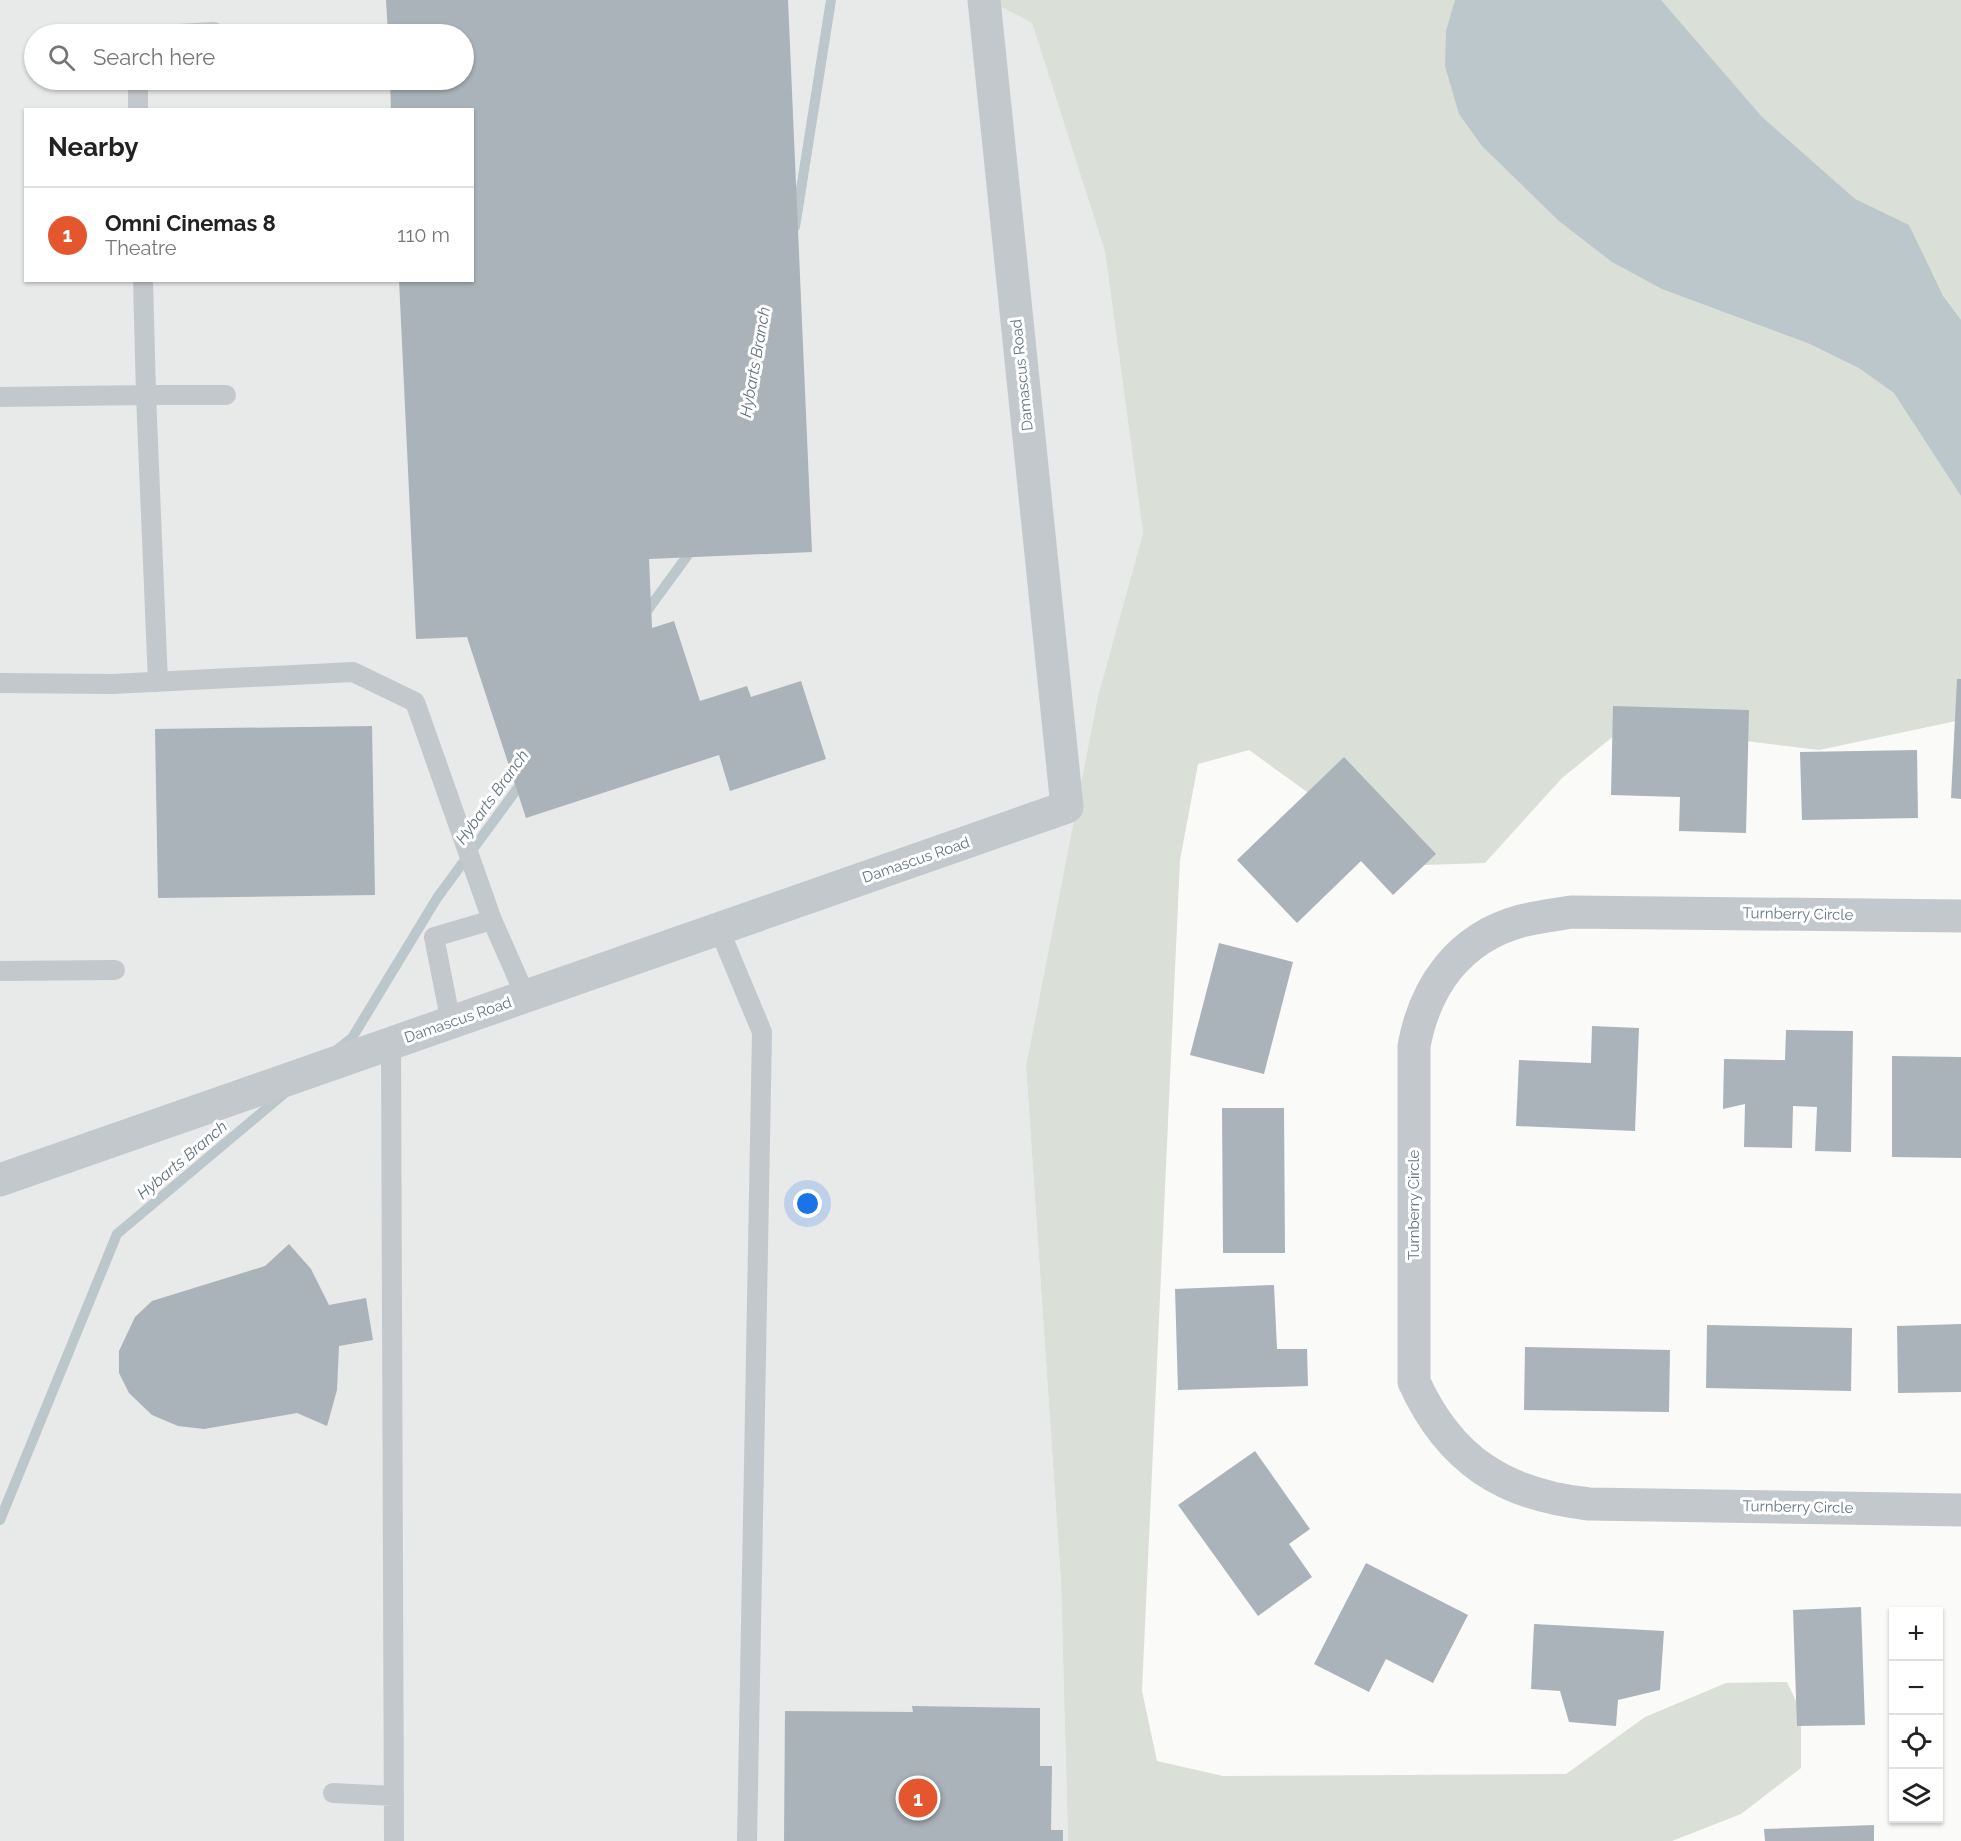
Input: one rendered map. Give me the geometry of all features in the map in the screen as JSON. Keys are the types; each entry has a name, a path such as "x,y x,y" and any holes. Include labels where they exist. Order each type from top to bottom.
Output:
{"street":[{"name":"Damascus Road","path":"0,1180 1067,807 984,0"},
{"name":"Turnberry Circle","path":"1961,916 1571,912 1521,921 1498,929 1456,958 1428,998 1419,1022 1414,1046 1414,1382 1438,1426 1467,1457 1516,1488 1540,1496 1589,1504 1961,1510"}],"lane":[{"path":"138,90 138,108"},
{"path":"143,282 158,681"},
{"path":"0,397 226,395"},
{"path":"0,683 111,684 353,672 415,702 492,920 526,997"},
{"path":"451,1023 434,937 492,920"},
{"path":"719,929 762,1032 747,1841"},
{"path":"0,971 114,970"},
{"path":"392,1043 394,1841"},
{"path":"333,1793 394,1796"}],"shaded area":[{"path":"0,0 988,0 1032,23 1105,252 1143,533 1098,696 1026,1066 1061,1583 1068,1841 0,1841"},
{"path":"988,0 1961,0 1961,720 1819,750 1626,726 1562,778 1485,863 1395,866 1321,802 1249,750 1198,764 1180,860 1142,1691 1157,1761 1223,1776 1566,1774 1645,1717 1726,1683 1787,1682 1801,1712 1801,1768 1741,1814 1672,1841 1068,1841 1061,1583 1026,1066 1098,696 1143,533 1105,252 1032,23"},
{"path":"1455,0 1661,0 1762,117 1855,199 1909,225 1943,296 1961,320 1961,496 1894,393 1859,368 1810,344 1662,289 1612,262 1559,221 1482,146 1459,114 1445,66 1446,31"}],"building":[{"path":"386,0 788,0 812,552 649,559 652,628 674,621 700,701 747,686 751,697 801,681 826,759 730,791 719,755 526,818 467,637 416,639 399,282 474,282 474,108 391,108 390,90 474,90 474,24 387,24"},
{"path":"1957,679 1961,679 1961,799 1951,798"},
{"path":"1613,706 1749,710 1746,833 1679,831 1680,797 1611,795"},
{"path":"372,726 375,895 158,898 155,729"},
{"path":"1917,750 1918,818 1802,820 1800,752"},
{"path":"1344,757 1436,854 1393,895 1361,861 1297,923 1237,860"},
{"path":"1219,943 1293,962 1264,1074 1190,1055"},
{"path":"1592,1026 1639,1028 1635,1131 1516,1126 1519,1060 1591,1063"},
{"path":"1786,1030 1853,1031 1851,1152 1815,1151 1817,1107 1793,1106 1792,1148 1744,1147 1745,1104 1723,1109 1724,1059 1785,1060"},
{"path":"1892,1056 1961,1057 1961,1158 1892,1157"},
{"path":"1222,1108 1284,1108 1285,1253 1223,1253"},
{"path":"289,1244 311,1269 329,1305 366,1298 373,1340 339,1346 337,1390 327,1426 297,1413 204,1429 178,1426 152,1415 129,1393 119,1373 119,1351 135,1317 152,1301 265,1266"},
{"path":"1274,1285 1277,1349 1307,1349 1308,1386 1178,1390 1175,1289"},
{"path":"1961,1324 1961,1392 1898,1393 1897,1326"},
{"path":"1707,1325 1852,1328 1851,1391 1706,1388"},
{"path":"1525,1347 1670,1350 1669,1412 1524,1410"},
{"path":"1255,1451 1310,1529 1289,1544 1312,1577 1258,1616 1178,1505"},
{"path":"1366,1563 1468,1615 1433,1683 1386,1659 1369,1692 1314,1664"},
{"path":"1861,1607 1865,1725 1797,1726 1793,1610"},
{"path":"1534,1624 1664,1631 1660,1690 1618,1700 1616,1726 1569,1722 1560,1691 1531,1689"},
{"path":"912,1706 1040,1708 1040,1766 1052,1766 1051,1830 1063,1830 1063,1841 784,1841 785,1711 913,1712"},
{"path":"1874,1825 1874,1841 1765,1841 1764,1829"}],"waterway":[{"name":"Hybarts Branch","path":"795,227 831,0"},
{"name":"Hybarts Branch","path":"644,615 693,548"},
{"name":"Hybarts Branch","path":"338,1049 352,1038 437,898 525,778"},
{"name":"Hybarts Branch","path":"0,1520 117,1234 285,1093"}],"place":[{"name":"Omni Cinemas 8","path":"918,1798"}]}
